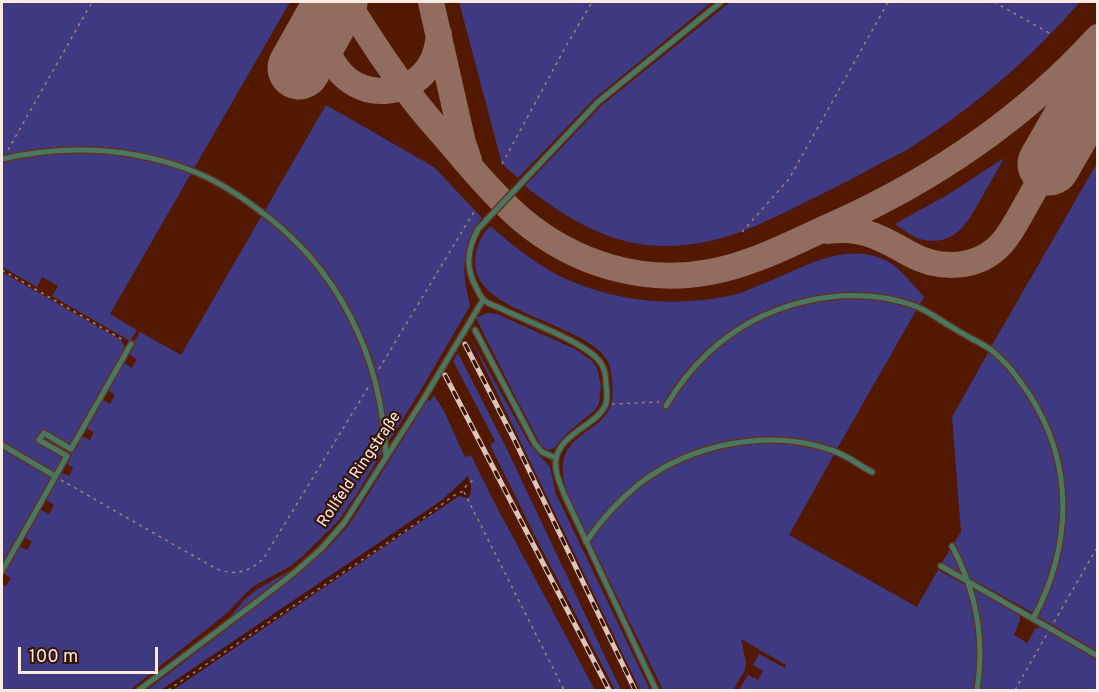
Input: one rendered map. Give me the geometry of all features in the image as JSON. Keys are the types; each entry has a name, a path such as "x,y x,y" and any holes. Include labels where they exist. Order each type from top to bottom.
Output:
{"lane":[{"path":"656,690 564,494 556,471 556,458 562,446 604,408 607,397 603,365 596,356 577,344 483,300 472,280 468,253 478,229 598,102 721,2"},
{"path":"2,159 56,151 85,150 135,155 174,164 231,190 279,226 302,247 322,271 339,296 363,341 382,409 386,457"},
{"path":"667,404 696,365 721,342 765,315 814,300 849,296 883,299 917,307 990,350 1014,374 1036,406 1052,443 1060,474 1062,522 1058,554 1049,585 1033,619"},
{"name":"Rollfeld Ringstraße","path":"139,690 294,573 322,548 344,523 423,400 483,300"},
{"path":"475,330 535,444 542,452 556,458"},
{"path":"2,570 67,456 39,440 44,433 71,449 131,344"},
{"path":"586,542 610,510 640,483 667,466 713,448 756,441 800,442 834,450 872,472"},
{"path":"2,446 55,476"},
{"path":"952,546 969,582 975,606 980,639 980,672 977,690"},
{"path":"941,566 1098,656"}],"path":[{"path":"2,159 92,2"},
{"path":"502,164 592,2"},
{"path":"742,232 789,179 888,2"},
{"path":"994,2 1051,34"},
{"path":"55,476 219,570 231,573 256,566 265,556 475,210"},
{"path":"2,270 131,344"},
{"path":"605,404 667,404"},
{"path":"168,690 417,523 463,491 476,477"},
{"path":"463,491 564,690"},
{"path":"1015,690 1098,546"}],"shaded area":[{"path":"2,2 1097,2 1097,690 647,690 475,348 640,690 621,690 505,445 458,353 453,361 495,441 490,445 615,690 595,690 471,455 465,457 444,411 442,500 161,690 2,690"},
{"path":"2,2 290,2 110,314 137,330 130,341 52,296 58,286 42,277 37,287 2,267"},
{"path":"459,2 712,2 594,99 518,178 502,164"},
{"path":"730,2 1080,2 1004,78 915,145 819,195 732,235 712,241 669,246 629,242 581,224 525,186 601,106"},
{"path":"326,105 434,167 482,218 466,250 465,277 470,306 422,388 339,520 291,566 254,586 226,614 130,690 2,690 2,584 6,586 11,578 3,573 18,546 27,550 32,542 24,537 39,509 49,514 54,505 44,499 60,472 69,476 73,468 65,463 81,436 90,440 94,432 86,428 102,399 110,404 115,395 107,390 123,362 132,368 137,359 127,353 140,332 181,355"},
{"path":"1004,158 973,213 961,229 953,235 935,241 924,240 912,236 895,224 949,194"},
{"path":"1097,163 1097,651 1037,616 1060,554 1065,526 1064,487 1041,410 991,347"},
{"path":"490,226 528,256 558,275 588,287 629,298 670,302 733,295 812,263 846,254 863,254 880,258 896,267 924,297 919,305 841,294 815,296 762,313 713,345 675,385 662,407 666,409 686,379 710,355 735,335 791,308 821,301 852,299 884,301 917,309 837,449 822,444 784,438 762,438 720,444 699,450 660,469 628,491 599,520 588,537 566,489 563,473 564,460 573,442 597,424 609,409 613,392 609,365 595,347 577,336 511,306 493,294 480,280 475,263 476,252"},
{"path":"2,272 121,340 124,350 2,565"},
{"path":"487,313 497,314 575,349 591,360 597,368 601,386 599,404 554,448 548,450 542,447 476,318"},
{"path":"469,335 530,445 550,467 556,494 650,690 640,690"},
{"path":"989,351 1007,369 1035,409 1046,431 1058,477 1061,502 1058,551 1033,613 970,578 954,543 961,532 952,417"},
{"path":"458,353 505,445 621,690 615,690 490,445 495,441 453,361"},
{"path":"434,395 465,457 471,455 595,690 173,690 459,496 468,498 471,487 468,476 442,500 161,690 147,690 326,550 349,525 428,399 430,401"},
{"path":"778,441 807,445 835,453 789,535 917,607 938,570 969,587 980,654 975,690 739,690 748,675 758,680 763,671 753,665 759,654 785,668 786,665 741,639 746,662 745,670 733,690 663,690 590,541 628,496 670,466 720,448"},
{"path":"951,547 965,576 942,563"},
{"path":"291,570 226,621 256,590"},
{"path":"974,589 1020,616 1014,635 1027,643 1035,629 1040,627 1097,660 1097,690 979,690 982,640"}],"taxiway":[{"path":"347,2 414,101 479,177 521,219 563,248 586,259 634,273 659,275 710,272 743,264 874,205 944,165 977,143 1040,93 1098,37"},
{"path":"431,2 463,143 469,160"},
{"path":"323,26 333,63 351,82 375,91 400,88 422,75 434,58 439,34"},
{"path":"828,231 851,230 871,235 933,263 946,265 970,263 992,252 1005,240 1049,164"}],"runway":[{"path":"299,68 336,2"},
{"path":"1049,164 1098,79"}],"railway":[{"path":"465,344 515,441 635,690"},
{"path":"445,375 609,690"}]}
